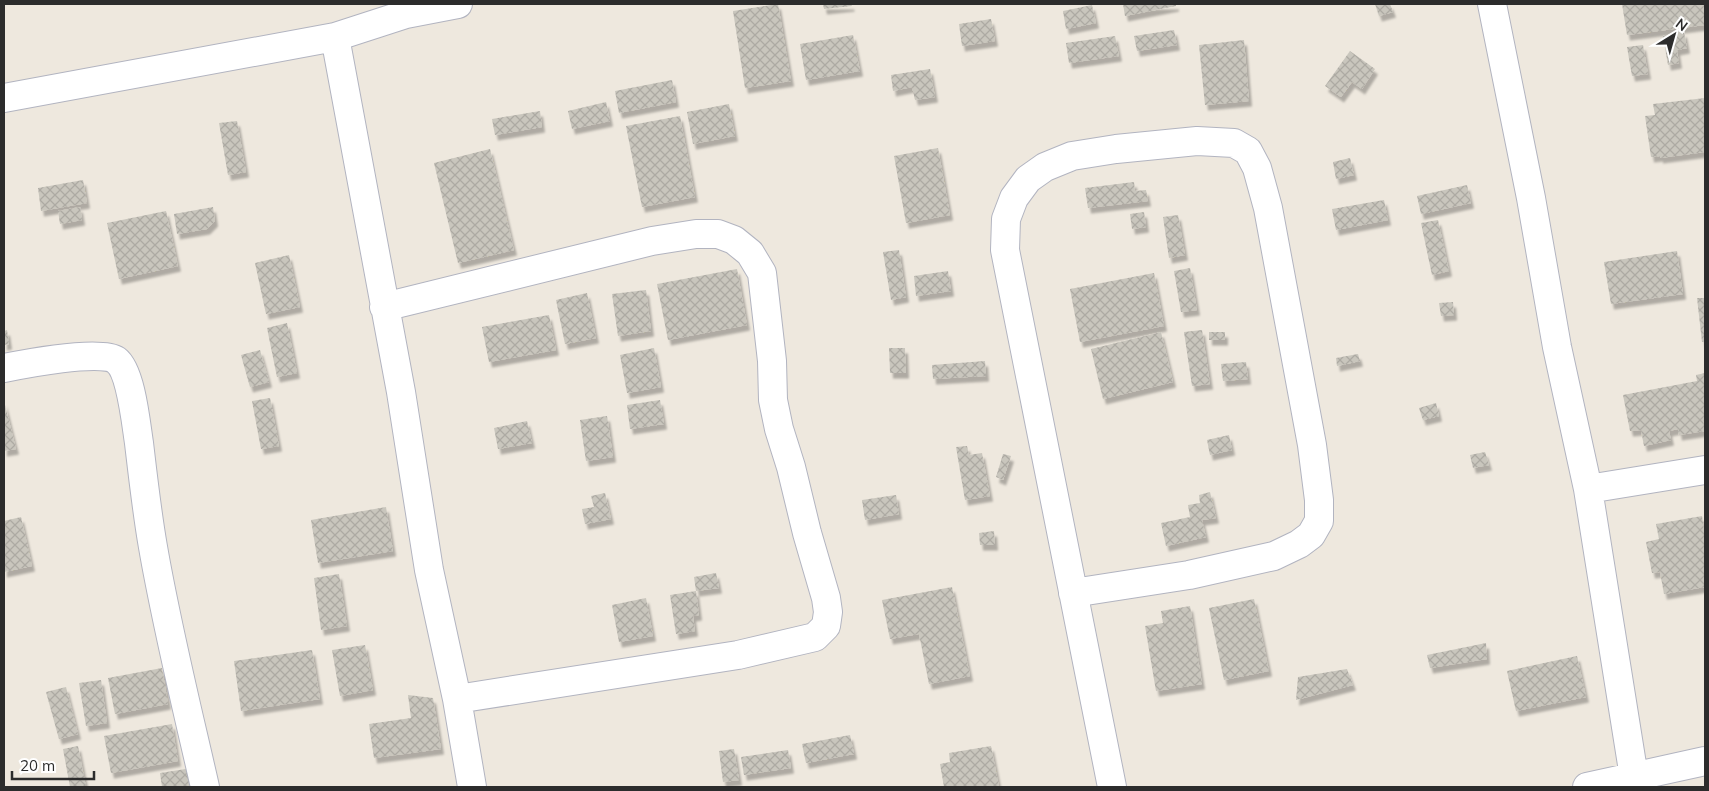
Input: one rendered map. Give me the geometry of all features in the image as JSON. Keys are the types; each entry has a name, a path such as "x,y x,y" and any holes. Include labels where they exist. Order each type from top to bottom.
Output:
{"street":[{"path":"4,98 335,37 406,14 458,4"},
{"path":"1492,4 1531,198 1557,347 1588,489 1634,777"},
{"path":"335,37 401,392 429,570 472,787"},
{"path":"1073,593 1189,575 1274,556 1299,544 1311,535 1319,521 1319,500 1312,445 1268,208 1256,168 1248,151 1234,143 1197,141 1116,149 1072,156 1045,168 1028,179 1014,198 1006,219 1005,250 1073,593 1112,787"},
{"path":"384,307 652,241 696,234 718,234 734,240 750,254 762,273 772,362 773,400 779,429 826,598 828,612 826,626 815,637 801,641 738,655 456,699"},
{"path":"4,368 40,361 91,357 116,360 122,367 133,404 160,584 205,787"},
{"path":"1588,489 1705,470"},
{"path":"1587,787 1705,761"}],"building":[{"path":"778,4 791,81 745,88 733,11"},
{"path":"823,4 851,4 852,6 824,9"},
{"path":"1123,4 1176,4 1176,6 1125,16"},
{"path":"1375,4 1390,4 1393,12 1379,16"},
{"path":"1622,4 1705,4 1705,25 1627,35"},
{"path":"1092,5 1096,23 1066,29 1063,11"},
{"path":"991,19 995,41 962,46 959,24"},
{"path":"1174,30 1177,45 1137,51 1134,36"},
{"path":"1684,32 1687,48 1677,50 1679,63 1668,65 1663,36"},
{"path":"853,35 860,71 806,80 800,44"},
{"path":"1115,36 1119,56 1069,63 1066,43"},
{"path":"1244,40 1249,101 1205,105 1199,45"},
{"path":"1643,45 1648,74 1632,76 1627,47"},
{"path":"1350,51 1375,69 1362,89 1352,82 1341,97 1325,86"},
{"path":"930,69 935,97 915,100 912,87 893,91 891,75"},
{"path":"672,80 676,102 619,113 615,91"},
{"path":"1705,98 1705,152 1660,158 1660,156 1651,157 1645,116 1655,115 1653,104"},
{"path":"606,102 610,121 572,129 568,111"},
{"path":"729,104 735,136 693,144 687,112"},
{"path":"540,111 542,127 495,135 492,119"},
{"path":"680,116 695,197 642,207 626,126"},
{"path":"237,121 246,172 228,175 219,123"},
{"path":"938,148 950,215 906,223 894,156"},
{"path":"490,149 514,250 458,263 434,163"},
{"path":"1350,158 1354,175 1336,179 1333,162"},
{"path":"83,180 87,203 41,211 38,188"},
{"path":"1134,182 1135,191 1146,190 1148,201 1088,208 1085,188"},
{"path":"1467,185 1471,203 1421,214 1417,196"},
{"path":"1384,200 1388,220 1336,230 1332,209"},
{"path":"80,207 82,220 60,224 58,211"},
{"path":"213,207 215,221 207,229 177,234 174,214"},
{"path":"166,211 178,266 119,279 107,223"},
{"path":"1144,212 1146,227 1132,229 1130,214"},
{"path":"1178,215 1185,255 1169,258 1163,217"},
{"path":"1438,220 1449,271 1432,275 1421,223"},
{"path":"899,250 906,297 891,300 883,252"},
{"path":"1677,251 1683,294 1611,304 1604,262"},
{"path":"289,255 300,307 266,314 255,263"},
{"path":"1190,268 1197,310 1181,312 1174,271"},
{"path":"737,269 747,325 668,340 657,284"},
{"path":"948,271 951,291 916,296 914,276"},
{"path":"1154,273 1164,326 1080,342 1070,289"},
{"path":"646,290 651,331 618,336 612,294"},
{"path":"587,293 596,338 565,344 556,300"},
{"path":"1697,298 1705,298 1705,342 1702,342"},
{"path":"1453,302 1454,315 1441,316 1439,303"},
{"path":"549,315 556,350 489,362 482,327"},
{"path":"287,323 297,373 277,377 267,328"},
{"path":"7,330 9,344 4,345 4,331"},
{"path":"1202,330 1210,384 1192,386 1184,332"},
{"path":"1161,332 1173,382 1103,399 1091,349"},
{"path":"1209,332 1225,332 1225,340 1209,340"},
{"path":"654,348 661,387 627,393 620,355"},
{"path":"889,348 905,348 906,373 890,373"},
{"path":"260,350 269,382 250,387 241,355"},
{"path":"1358,354 1360,361 1337,366 1336,358"},
{"path":"985,361 986,376 933,379 932,365"},
{"path":"1246,362 1248,379 1223,381 1221,364"},
{"path":"1705,373 1705,420 1703,420 1705,431 1679,435 1678,429 1669,431 1671,440 1644,446 1641,430 1630,431 1623,395 1697,381 1696,375"},
{"path":"270,398 279,446 261,449 252,401"},
{"path":"660,400 664,424 630,429 627,405"},
{"path":"4,401 16,449 4,451"},
{"path":"1436,403 1439,416 1423,420 1419,408"},
{"path":"607,416 613,457 586,461 580,420"},
{"path":"527,421 532,443 498,449 494,428"},
{"path":"1229,435 1232,450 1210,455 1207,440"},
{"path":"967,446 969,455 982,453 990,496 965,500 956,447"},
{"path":"1485,452 1489,465 1473,468 1470,455"},
{"path":"1003,454 1011,456 1003,480 996,477"},
{"path":"1210,492 1216,518 1202,520 1206,537 1166,546 1161,523 1190,517 1188,505 1200,503 1199,495"},
{"path":"605,493 611,519 585,524 582,509 594,507 591,496"},
{"path":"896,495 899,514 865,520 862,500"},
{"path":"386,507 393,551 318,563 311,520"},
{"path":"1702,516 1705,536 1705,587 1664,594 1660,572 1652,573 1646,542 1659,539 1656,524"},
{"path":"21,517 32,566 4,572 4,521"},
{"path":"994,531 995,545 980,545 979,533"},
{"path":"716,573 719,588 696,591 694,577"},
{"path":"339,574 347,626 321,630 314,578"},
{"path":"952,587 970,676 929,684 919,634 890,639 882,600"},
{"path":"696,591 699,615 693,616 695,631 676,634 670,595"},
{"path":"646,598 653,636 619,642 612,605"},
{"path":"1254,599 1269,671 1224,680 1209,608"},
{"path":"1190,606 1202,684 1156,691 1145,626 1163,623 1161,611"},
{"path":"1486,643 1487,659 1430,668 1427,655"},
{"path":"365,645 373,690 340,696 332,650"},
{"path":"312,650 320,699 241,711 234,661"},
{"path":"1577,656 1586,697 1516,711 1507,671"},
{"path":"162,668 168,704 115,714 108,678"},
{"path":"1347,669 1353,685 1296,700 1298,677"},
{"path":"101,680 107,723 86,726 79,683"},
{"path":"66,687 78,734 59,739 46,692"},
{"path":"408,695 433,698 441,749 374,758 369,724 411,718"},
{"path":"172,724 178,761 111,773 104,736"},
{"path":"850,735 854,754 806,763 802,744"},
{"path":"78,746 86,787 70,787 63,749"},
{"path":"991,746 999,787 944,787 940,764 950,762 949,753"},
{"path":"734,749 739,780 723,782 719,751"},
{"path":"788,750 791,768 744,775 741,757"},
{"path":"192,768 195,787 162,787 160,773"}]}
